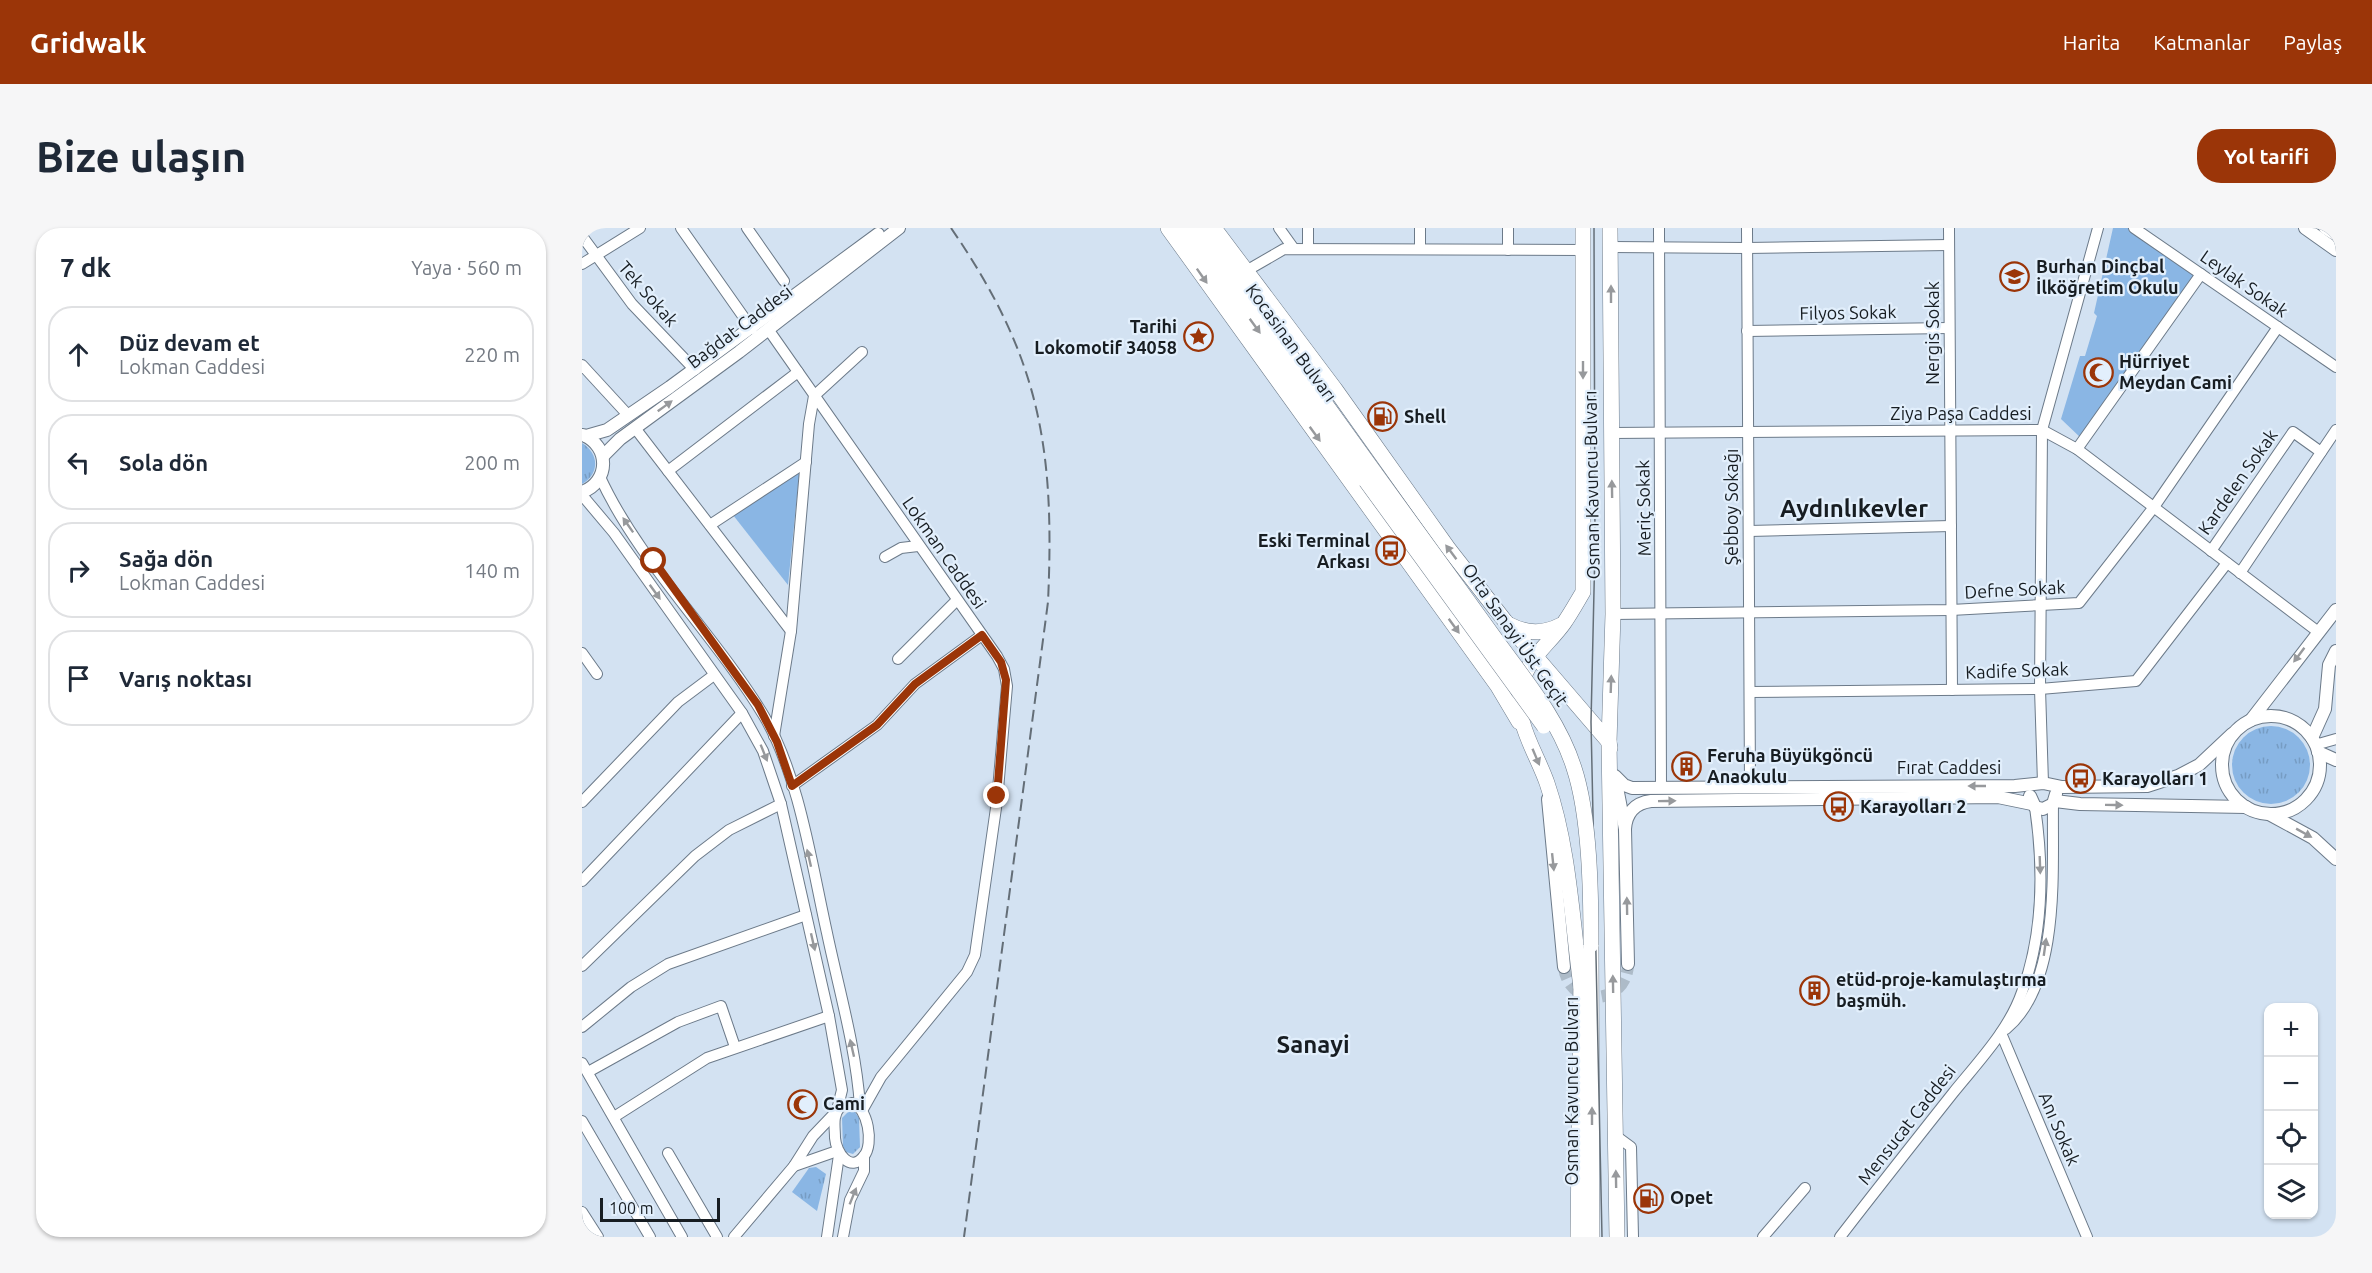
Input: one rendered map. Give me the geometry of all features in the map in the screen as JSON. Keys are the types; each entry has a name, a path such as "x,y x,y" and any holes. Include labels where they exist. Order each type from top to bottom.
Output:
{"highway":[{"path":"1168,228 1483,666 1524,730"},
{"name":"Kocasinan Bulvarı","path":"1183,228 1325,412"},
{"name":"Kocasinan Bulvarı","path":"1199,228 1371,477"},
{"path":"1214,228 1448,548 1519,638 1609,742 1615,776"},
{"name":"Osman Kavuncu Bulvarı","path":"1563,623 1583,592 1582,228"},
{"name":"Osman Kavuncu Bulvarı","path":"1609,742 1613,614 1610,228"},
{"path":"1298,340 1325,412"},
{"path":"1279,385 1325,412"},
{"name":"Orta Sanayi Üst Geçit","path":"1371,477 1531,686 1562,738 1574,767 1581,794 1591,899 1586,944"},
{"path":"1505,621 1531,632 1551,630 1563,623"},
{"path":"1563,623 1534,656 1524,675 1520,695 1520,715 1524,730 1547,783 1562,841 1581,987"},
{"path":"1483,666 1492,672 1513,672 1521,666 1524,657 1519,638"},
{"path":"1520,695 1528,686 1538,681 1549,681 1563,689"},
{"path":"1609,742 1617,1237"},
{"path":"1581,987 1586,944"},
{"name":"Osman Kavuncu Bulvarı","path":"1586,944 1592,1237"},
{"name":"Osman Kavuncu Bulvarı","path":"1578,1237 1581,987"}],"main road":[{"name":"Bağdat Caddesi","path":"584,435 602,432 695,370 886,228"},
{"name":"Bağdat Caddesi","path":"603,456 635,428 899,228"},
{"path":"2305,228 2336,249"},
{"path":"2325,228 2336,235"},
{"path":"582,493 592,487 600,477 603,456 597,444 584,435"},
{"path":"2246,807 2230,791 2222,770 2223,754 2232,734 2251,720 2336,609"},
{"path":"2268,814 2291,809 2309,795 2319,775 2315,745 2325,709 2329,665 2336,651"},
{"path":"2251,720 2265,716 2281,717 2295,722 2315,745 2336,760"},
{"name":"Fırat Caddesi","path":"1615,776 1632,789 1750,786 2147,786 2178,776 2199,765 2232,734"},
{"path":"1615,776 1625,829 1628,964"},
{"path":"1547,783 1564,968"},
{"path":"2043,785 2056,792 2054,802 2047,809 2033,805 2031,792 2043,785"},
{"name":"Fırat Caddesi","path":"1625,829 1631,811 1642,802 1652,801 1998,797 2033,805"},
{"path":"2054,802 2246,807 2268,814 2313,838 2336,859"}],"street":[{"path":"582,264 596,258 640,228"},
{"path":"681,228 752,329"},
{"path":"747,228 784,281"},
{"path":"1279,228 1294,249"},
{"path":"1308,228 1308,249"},
{"path":"1420,228 1420,249"},
{"path":"1508,228 1508,250"},
{"name":"Meriç Sokak","path":"1659,228 1661,788"},
{"name":"Şebboy Sokağı","path":"1747,228 1750,786"},
{"name":"Nergis Sokak","path":"1949,228 1952,690"},
{"path":"2043,785 2040,689 2043,430 2098,228"},
{"name":"Leylak Sokak","path":"2134,228 2336,367"},
{"name":"Tek Sokak","path":"582,236 632,304 695,370"},
{"path":"1611,247 1747,248 1949,245"},
{"path":"1246,271 1284,249 1583,250"},
{"path":"2077,449 2201,274"},
{"name":"Defne Sokak","path":"1613,614 1951,610 2041,607 2079,603 2154,507 2278,327"},
{"name":"Filyos Sokak","path":"1748,332 1949,328"},
{"name":"Lokman Caddesi","path":"768,329 1001,662 1007,686 997,801 975,955 967,972 881,1077 862,1108"},
{"path":"774,735 792,631 806,462 814,396 862,352"},
{"path":"582,365 628,415"},
{"path":"668,471 798,372"},
{"path":"635,428 792,631"},
{"name":"Ziya Paşa Caddesi","path":"1611,433 2043,430 2077,449 2317,631"},
{"path":"2240,573 2336,430"},
{"name":"Kardelen Sokak","path":"2211,551 2293,432 2321,452"},
{"path":"710,525 806,462"},
{"path":"600,477 622,515 758,705 774,735 792,786 858,1073 862,1108 866,1117 868,1148 864,1156 858,1161 849,1161 838,1153"},
{"path":"582,493 614,533 742,713 764,751 781,804 829,1016 842,1090 836,1112 838,1153 827,1237"},
{"path":"1749,531 1951,526"},
{"path":"885,557 901,548 918,546"},
{"name":"Kadife Sokak","path":"1750,692 2040,689 2136,681 2227,563"},
{"path":"898,659 957,600"},
{"path":"792,786 877,725 915,684 982,635"},
{"path":"582,653 597,674"},
{"path":"582,802 678,702 714,675"},
{"path":"582,881 742,713"},
{"path":"2315,745 2336,739"},
{"name":"Mensucat Caddesi","path":"2001,1033 2017,1020 2033,997 2042,970 2051,906 2054,802"},
{"path":"582,966 695,856 729,830 781,804"},
{"name":"Mensucat Caddesi","path":"1840,1237 2001,1033 2022,994 2031,963 2042,903 2040,841 2033,805"},
{"path":"582,1028 631,987 668,964 806,915"},
{"path":"682,1237 585,1068 678,1022 720,1006 735,1047"},
{"path":"614,1117 707,1058 829,1016"},
{"name":"Anı Sokak","path":"2001,1033 2087,1237"},
{"path":"734,1237 794,1166 813,1136 836,1112 848,1103 862,1108"},
{"path":"582,1121 650,1237"},
{"path":"1616,1136 1631,1147 1633,1237"},
{"path":"668,1153 717,1237"},
{"path":"794,1166 838,1153"},
{"path":"843,1237 850,1200 864,1171 864,1156"},
{"path":"1763,1237 1805,1188"},
{"path":"582,1212 598,1237"}],"green space":[{"path":"2113,228 2130,228 2199,275 2140,350 2143,354 2082,439 2061,419 2080,356 2085,356 2097,316 2094,313"},
{"path":"582,443 592,452 595,464 592,475 582,484"},
{"path":"800,466 788,585 733,515"},
{"path":"2271,726 2286,729 2298,738 2307,750 2310,765 2307,780 2298,792 2286,801 2271,804 2256,801 2244,792 2235,780 2232,765 2235,750 2244,738 2256,729"},
{"path":"849,1111 855,1112 859,1118 860,1147 853,1154 846,1152 843,1146 842,1118"},
{"path":"816,1167 826,1174 817,1211 792,1192 809,1168"}],"tunnel":[{"path":"1564,967 1568,981 1576,990 1586,996 1597,997 1609,994 1618,988 1625,978 1628,964"}],"tram line":[{"path":"1594,228 1595,547 1591,722 1602,1237"}],"railway":[{"path":"951,228 981,275 1005,319 1023,362 1036,406 1044,450 1049,547 1048,602 964,1237"}],"place":[{"name":"Burhan Dinçbal İlköğretim Okulu","path":"2015,277"},
{"name":"Tarihi Lokomotif 34058","path":"1198,337"},
{"name":"Hürriyet Meydan Cami","path":"2098,372"},
{"name":"Shell","path":"1383,417"},
{"name":"Eski Terminal Arkası","path":"1391,551"},
{"name":"Feruha Büyükgöncü Anaokulu","path":"1686,766"},
{"name":"Karayolları 1","path":"2081,779"},
{"name":"Karayolları 2","path":"1839,807"},
{"name":"etüd-proje-kamulaştırma başmüh.","path":"1815,990"},
{"name":"Cami","path":"802,1104"},
{"name":"Opet","path":"1649,1198"}],"district":[{"name":"Aydınlıkevler","path":"1854,509"},
{"name":"Sanayi","path":"1313,1045"}],"route":[{"path":"654,561 758,705 772,730 792,786 877,725 915,684 982,635 1001,662 1007,686 997,796"}]}
